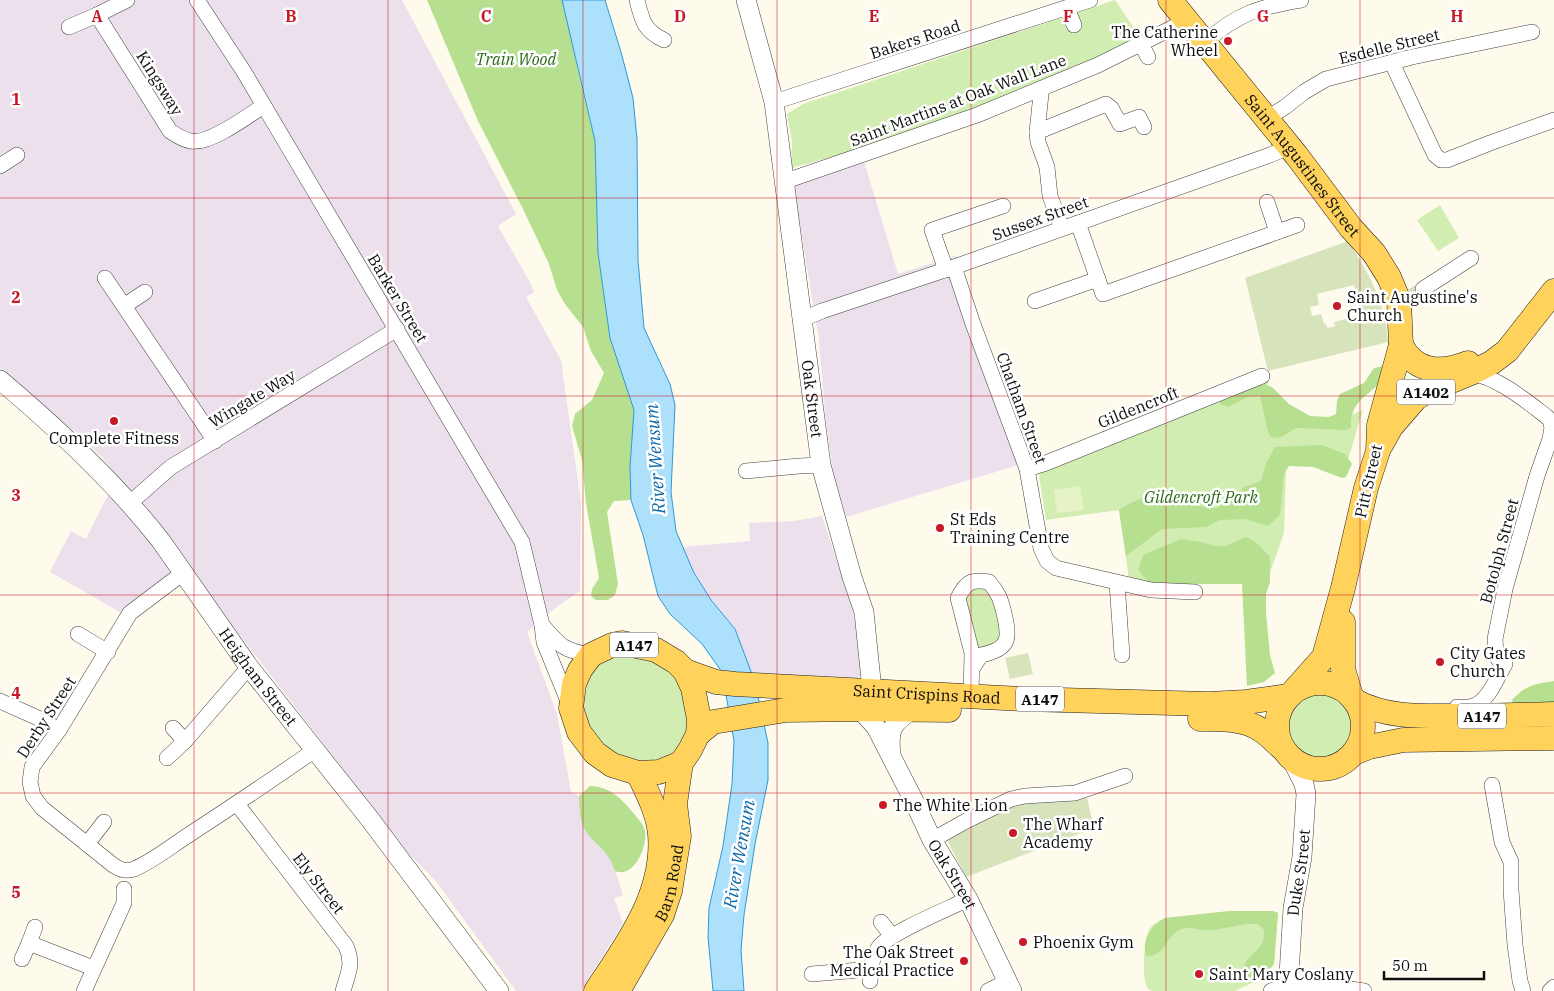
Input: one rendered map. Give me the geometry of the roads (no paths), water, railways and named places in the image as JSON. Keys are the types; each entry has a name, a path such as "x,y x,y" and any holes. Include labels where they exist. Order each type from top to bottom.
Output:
{"main road":[{"name":"Saint Augustines Street","path":"1170,0 1288,146 1351,228 1374,253 1389,277 1411,295 1401,345"},
{"name":"A1402","path":"1378,451 1391,427 1416,398 1491,363 1507,351 1554,291"},
{"name":"A1402","path":"1401,345 1413,362 1422,368 1445,370 1472,361 1523,330"},
{"name":"Pitt Street","path":"1291,694 1324,657 1343,588 1366,488 1378,451 1379,425 1401,345"},
{"name":"Pitt Street","path":"1343,588 1343,668 1353,699"},
{"name":"Barn Road","path":"591,655 612,645 622,643 656,650 676,662 685,671 693,688 699,719 698,734 681,763 676,804 679,836 670,891 662,915 618,991"},
{"name":"A147","path":"591,655 580,670 574,684 571,708 579,732 595,753 612,765 638,773 659,772 681,763"},
{"name":"Saint Crispins Road","path":"685,671 716,682 770,686 866,699 913,709 1224,719 1246,722 1260,728 1286,753 1303,766 1316,769 1331,768 1344,762 1354,753 1370,747 1403,740 1553,739"},
{"name":"Saint Crispins Road","path":"698,734 713,722 727,719 768,712 809,709 866,699 971,696 1209,704 1246,702 1291,694 1303,686 1322,683 1341,688 1353,699 1370,708 1409,716 1554,714"},
{"path":"1286,753 1277,730 1279,712 1291,694"},
{"path":"1353,699 1362,713 1363,727 1361,741 1354,753"},
{"name":"Barn Road","path":"596,991 641,921 657,877 660,834 653,804 638,773"}],"street":[{"path":"69,27 127,0"},
{"name":"Barker Street","path":"197,0 244,72 522,542 542,625 544,642 571,708"},
{"path":"637,0 647,29 664,40"},
{"name":"Oak Street","path":"746,0 774,102 821,465 852,577 864,612 866,699 876,727 932,840 968,899 1010,986"},
{"name":"Bakers Road","path":"774,102 1090,0"},
{"path":"1204,43 1221,28 1242,15 1262,8 1301,0"},
{"path":"1067,8 1074,25"},
{"name":"Kingsway","path":"97,15 163,122 170,131 179,137 192,142 207,140 264,106"},
{"name":"Saint Martins at Oak Wall Lane","path":"783,182 977,115 1098,66 1145,50 1186,21"},
{"name":"Esdelle Street","path":"1266,119 1320,82 1392,63 1532,32"},
{"path":"1392,63 1435,155 1441,160 1447,160 1549,122"},
{"path":"1041,94 1037,132 1038,142 1047,167 1050,196 1062,228"},
{"path":"1037,132 1106,104 1111,108 1120,124 1139,117 1144,127"},
{"name":"Sussex Street","path":"803,319 1270,156 1288,146"},
{"path":"0,166 17,155"},
{"path":"1267,202 1277,232"},
{"name":"Chatham Street","path":"1003,206 932,230 973,324 1027,469 1041,548 1047,561 1056,568 1117,583 1151,590 1195,592"},
{"path":"1078,223 1103,294 1297,225"},
{"path":"1411,295 1471,258"},
{"path":"105,278 215,440"},
{"path":"1035,301 1098,279"},
{"path":"124,306 144,292"},
{"name":"Wingate Way","path":"130,503 171,467 397,330"},
{"name":"Botolph Street","path":"1409,716 1440,708 1473,706 1479,703 1487,695 1505,664 1500,662 1496,655 1495,639 1502,600 1537,476 1550,439 1552,427 1550,420 1546,416 1488,376 1471,373"},
{"name":"Gildencroft","path":"1027,469 1262,376"},
{"name":"Heigham Street","path":"0,380 60,433 130,503 161,541 248,667 369,818 499,991"},
{"path":"746,472 821,465"},
{"name":"Derby Street","path":"183,573 130,614 59,730 32,767 30,782 33,796 42,808 120,870 134,868 152,858 237,804"},
{"path":"971,696 972,653 958,598 964,586 976,580 989,582 1000,596 1009,634 1004,645 993,652 980,655 972,669"},
{"path":"1117,583 1122,655"},
{"name":"Barker Street","path":"542,625 556,641 571,652 591,655"},
{"path":"78,634 108,652"},
{"path":"167,758 185,741 248,667"},
{"path":"0,701 38,718 59,730"},
{"name":"Oak Street","path":"891,758 889,737 893,727 899,718 913,709"},
{"path":"173,728 185,741"},
{"path":"237,804 315,750"},
{"name":"Duke Street","path":"1282,989 1302,857 1306,804 1304,784 1286,753"},
{"path":"932,840 1011,799 1025,796 1076,793 1125,776"},
{"path":"1492,785 1502,842 1511,862 1515,945 1523,991"},
{"name":"Ely Street","path":"237,804 346,946 351,957 343,991"},
{"path":"87,844 104,822"},
{"path":"84,991 124,903 124,889"},
{"path":"812,974 871,975 872,960 879,947 892,936 968,899"},
{"path":"881,922 892,936"},
{"path":"22,959 35,927"},
{"path":"29,943 93,968"},
{"path":"988,991 1010,986"},
{"path":"1282,989 1324,986 1364,991"},
{"path":"1550,991 1554,987"}],"water":[{"name":"River Wensum","path":"562,0 605,0 621,52 633,98 637,139 638,260 644,328 670,384 675,405 671,492 676,531 694,573 711,600 735,629 755,682 768,743 768,780 755,844 744,915 741,950 744,991 713,991 708,937 709,908 723,846 732,784 734,741 722,672 702,644 670,614 658,596 643,535 631,500 630,467 634,410 610,338 598,253 595,141"}],"tunnel":[{"path":"1412,296 1423,289"}],"place":[{"name":"The Catherine Wheel","path":"1228,41"},
{"name":"Saint Augustine's Church","path":"1337,306"},
{"name":"Complete Fitness","path":"114,421"},
{"name":"St Eds Training Centre","path":"940,528"},
{"name":"City Gates Church","path":"1440,662"},
{"name":"The White Lion","path":"883,805"},
{"name":"The Wharf Academy","path":"1013,833"},
{"name":"Phoenix Gym","path":"1023,942"},
{"name":"The Oak Street Medical Practice","path":"964,961"},
{"name":"Saint Mary Coslany","path":"1199,974"}],"park label":[{"name":"Train Wood","path":"516,59"},
{"name":"Gildencroft Park","path":"1201,497"}]}
